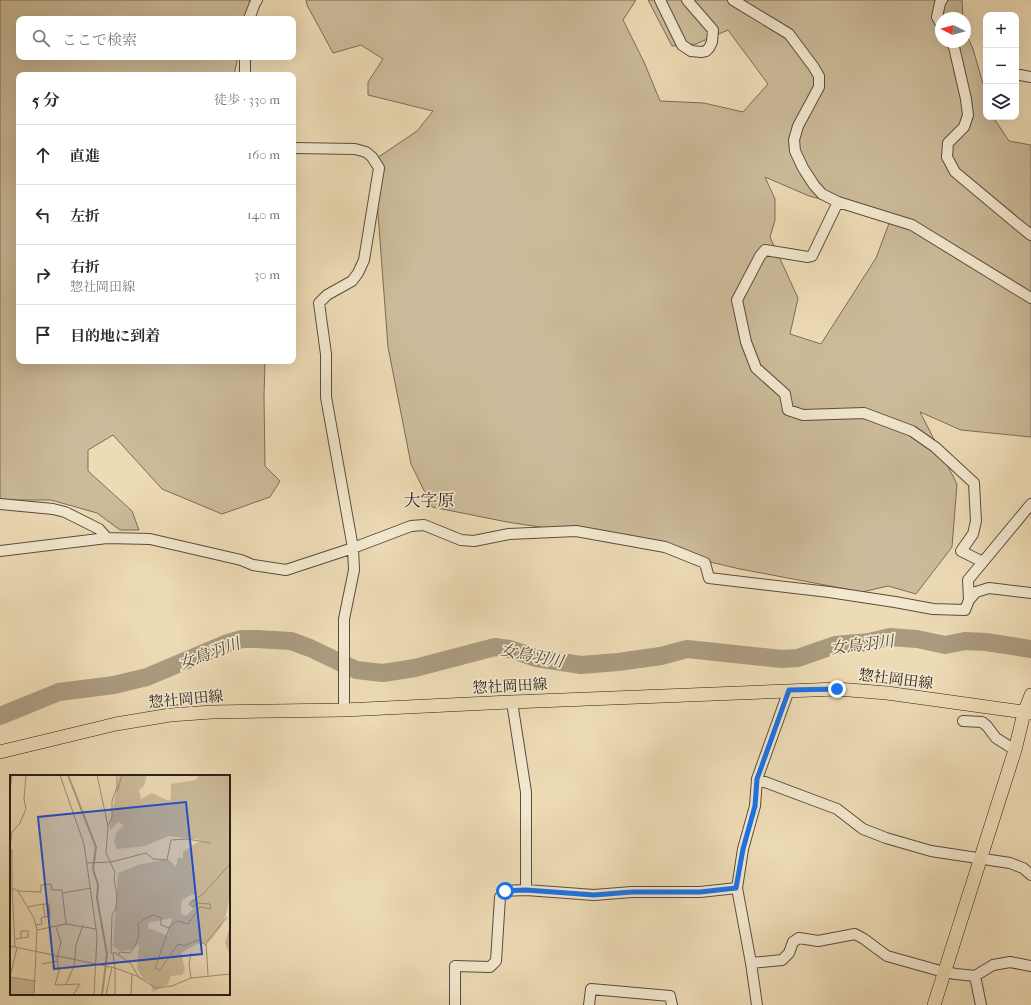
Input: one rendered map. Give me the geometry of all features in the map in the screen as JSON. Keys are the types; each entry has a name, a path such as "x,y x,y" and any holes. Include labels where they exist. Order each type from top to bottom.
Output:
{"main road":[{"name":"惣社岡田線","path":"0,752 116,724 170,715 343,705 512,702 837,689 887,693 1028,713"},
{"path":"934,1005 1028,713 1031,696"}],"street":[{"path":"250,16 255,3 258,0"},
{"path":"660,0 682,45 691,51 706,51 712,42 713,30 687,0"},
{"path":"733,0 789,34 819,76 819,87 798,126 794,140 795,151 803,168 822,194 838,202 912,225 1031,298"},
{"path":"938,12 942,0"},
{"path":"954,48 966,99 968,115 964,127 948,143 948,157 955,172 1031,235"},
{"path":"245,60 245,72"},
{"path":"1020,75 1031,77"},
{"path":"296,148 355,149 366,152 372,157 379,168 364,260 358,273 352,281 327,295 319,303 326,354 326,397 354,548 354,570 344,619 343,705"},
{"path":"838,202 812,256 808,257 765,250 760,256 737,300 746,342 756,368 785,394 788,410 803,415 864,413 912,431 935,447 974,482 976,521 973,534 961,551 983,562"},
{"path":"0,504 52,509 64,512 99,529 107,538"},
{"path":"969,600 968,580 1031,504"},
{"path":"0,552 107,538 150,539 226,556 253,565 286,570 354,548 411,526 424,525 461,540 474,541 509,534 576,531 665,547 705,563 709,578 873,598 933,609 965,610 969,600 976,592 989,588 1031,593"},
{"path":"757,1005 751,963 736,888 743,849 755,806 757,779 789,690"},
{"path":"512,702 526,792 526,890"},
{"path":"963,720 982,722 988,726 996,738 1015,750"},
{"path":"757,779 837,809 863,829 886,838 931,851 1010,863 1023,868 1031,875"},
{"path":"455,1005 456,966 490,967 496,961 500,897 505,891 526,890 594,895 632,892 700,892 736,888"},
{"path":"751,963 782,960 788,953 792,942 799,938 818,941 855,934 888,956 944,972 975,976 993,965 1004,963 1010,962 1031,966"},
{"path":"975,976 981,1005"},
{"path":"589,1005 591,989 670,996 672,1005"}],"shaded area":[{"path":"0,0 250,0 247,16 16,16 16,60 237,60 235,72 16,72 16,364 265,364 265,466 280,481 270,497 222,514 162,489 113,435 88,450 88,471 132,511 139,530 120,530 97,513 51,500 0,500"},
{"path":"306,0 636,0 623,20 644,62 660,101 704,103 743,112 768,84 728,30 696,44 672,46 648,0 962,0 963,12 935,12 935,48 971,48 971,44 983,84 983,120 995,120 1009,141 1031,145 1031,437 961,430 920,412 957,484 952,547 916,594 888,586 862,592 740,569 599,536 507,522 432,507 411,464 388,347 374,160 417,131 433,111 368,95 368,82 383,59 361,45 333,53 307,5","holes":["765,177 809,196 891,218 876,258 821,344 790,334 798,298 770,237 775,220 775,199"]}],"waterway":[{"name":"女鳥羽川","path":"0,716 59,692 114,685 147,677 225,644 242,639 291,641 310,648 356,670 383,673 415,668 495,647 510,649 536,658 581,665 661,656 687,649 782,659 798,658 835,645 869,642 890,637 917,639 945,645 965,641 986,642 1031,649"}],"district":[{"name":"大字原","path":"429,500"}],"route":[{"path":"505,891 526,890 594,895 632,892 700,892 736,888 743,849 755,806 757,779 789,690 837,689"}]}
